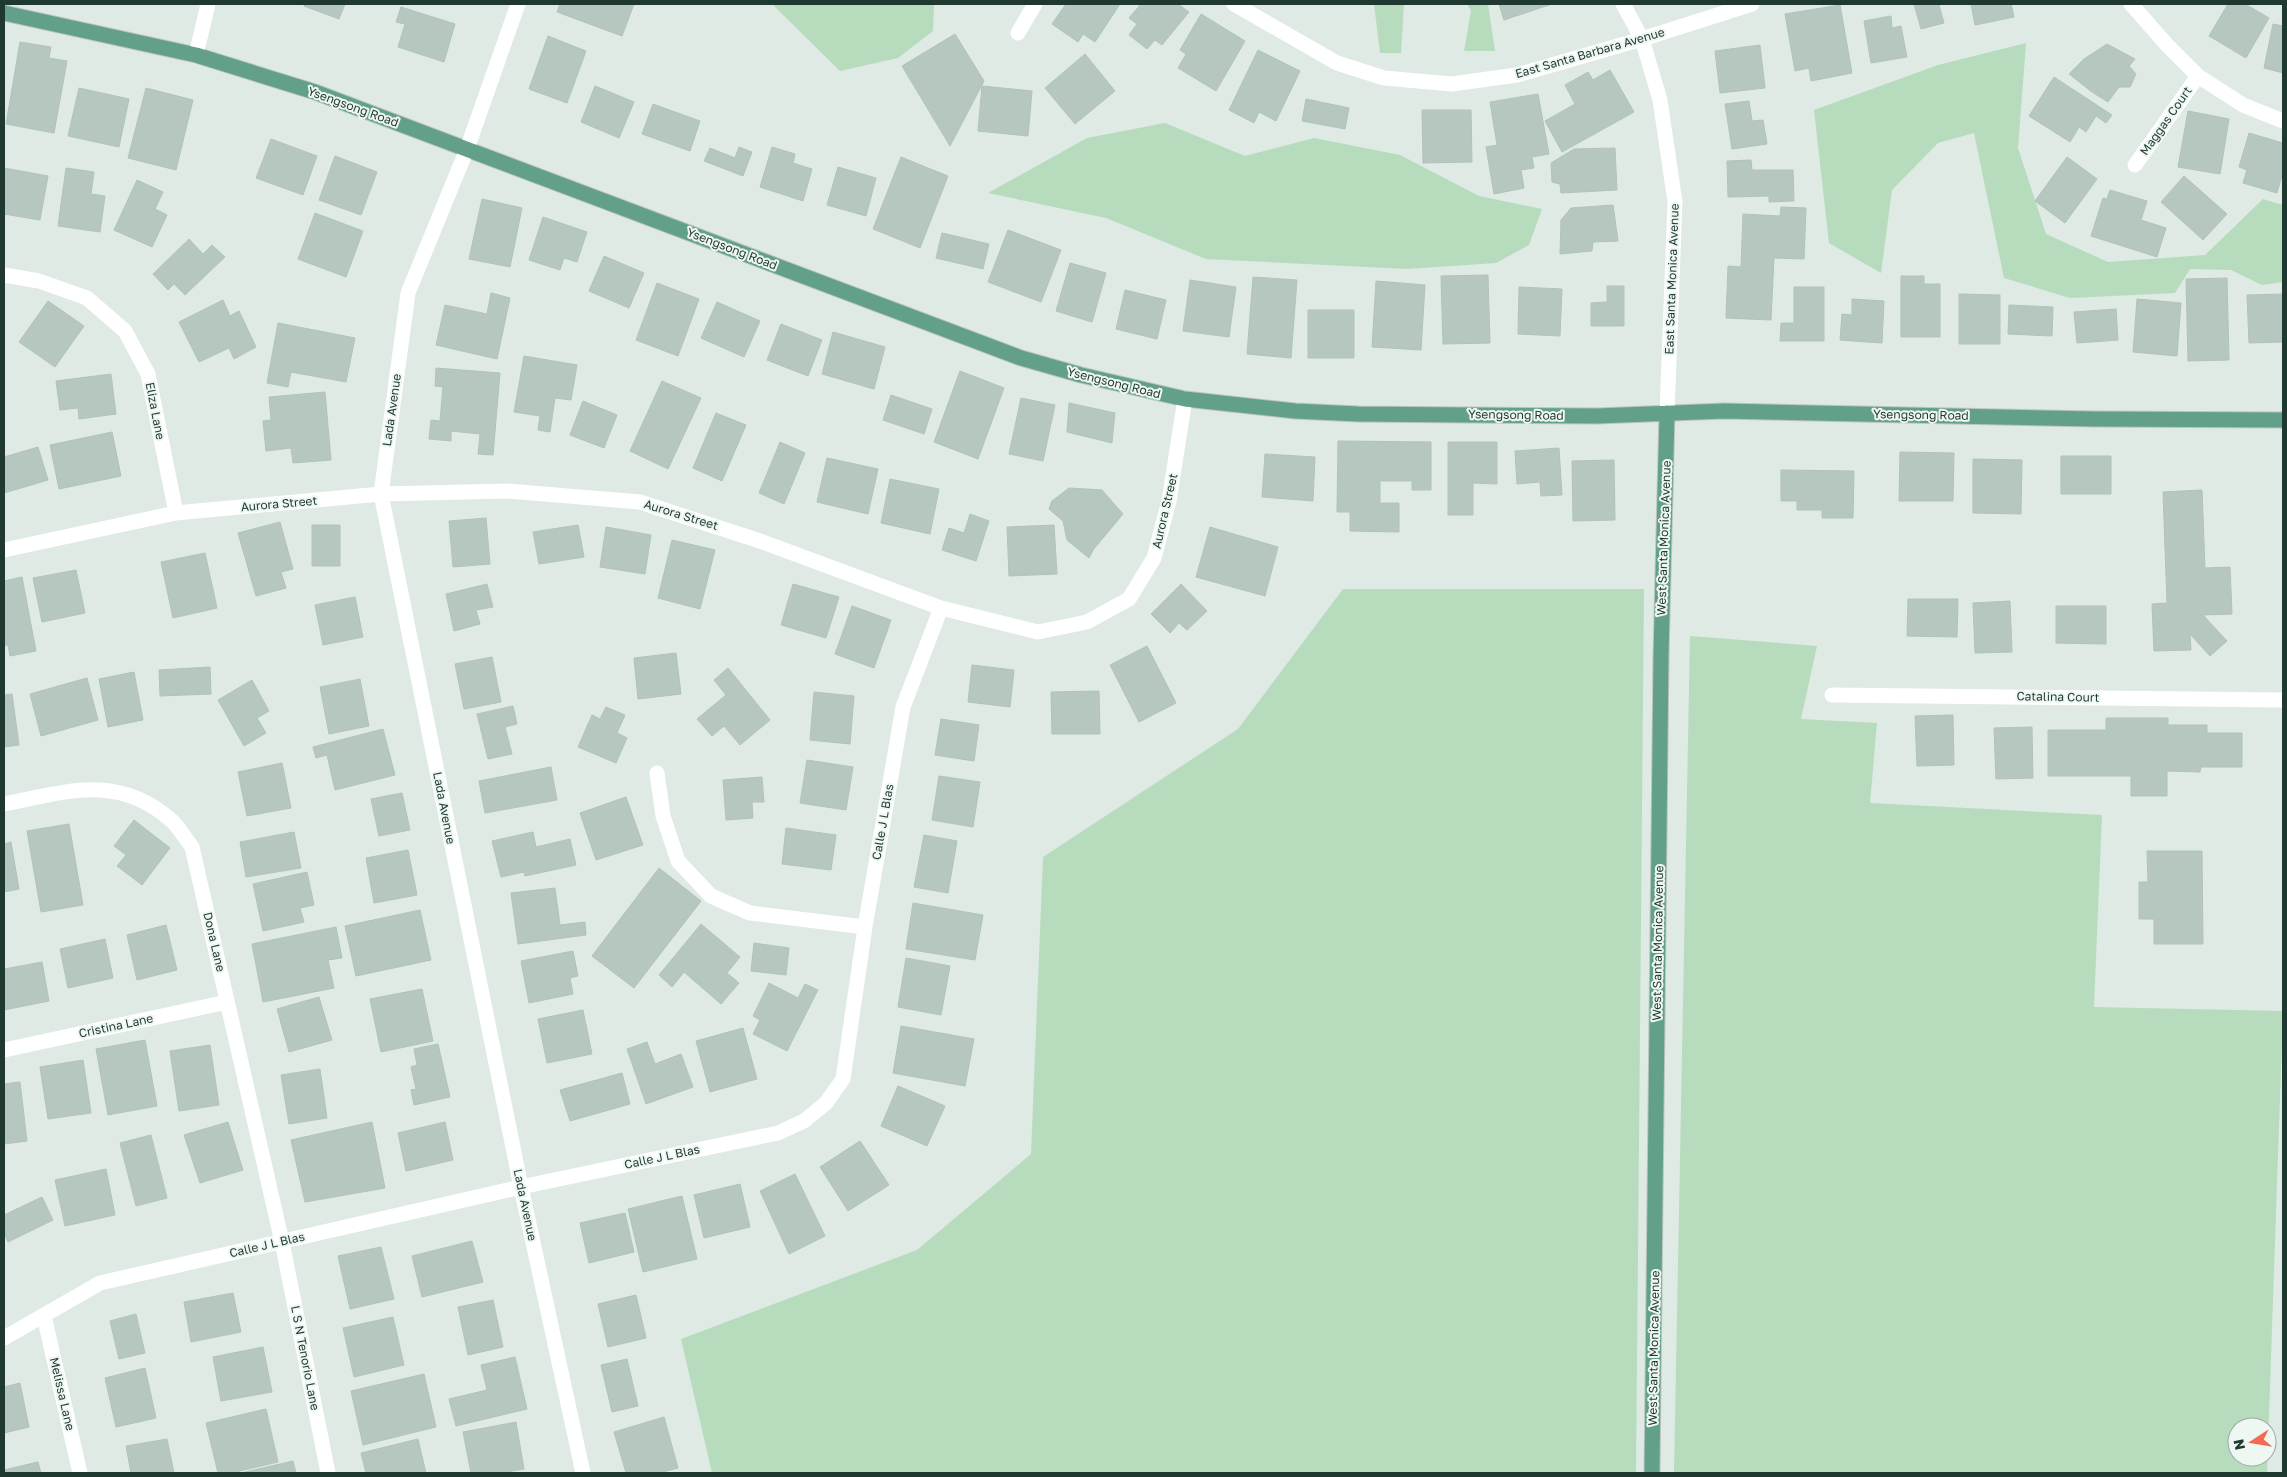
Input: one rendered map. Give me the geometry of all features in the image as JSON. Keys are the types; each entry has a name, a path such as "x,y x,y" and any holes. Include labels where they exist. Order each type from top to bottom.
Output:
{"main road":[{"name":"Ysengsong Road","path":"4,13 196,55 314,92 1021,358 1081,375 1185,399 1295,411 1358,414 1597,416 1724,411 2094,419 2283,420"},
{"name":"West Santa Monica Avenue","path":"1652,1473 1660,655 1667,413"}],"street":[{"path":"196,55 208,4"},
{"path":"467,149 518,4"},
{"path":"1018,33 1035,4"},
{"name":"East Santa Barbara Avenue","path":"1234,4 1337,63 1384,78 1452,84 1517,75 1642,39 1752,4"},
{"name":"East Santa Monica Avenue","path":"1623,4 1642,39 1660,100 1675,202 1667,413"},
{"path":"2131,4 2167,45 2198,76 2243,104 2283,121"},
{"name":"Maggas Court","path":"2135,165 2198,76"},
{"name":"Lada Avenue","path":"467,149 408,293 381,494 521,1187 582,1473"},
{"name":"Eliza Lane","path":"4,275 38,281 87,298 125,331 148,374 176,513"},
{"name":"Aurora Street","path":"4,550 176,513 381,494 507,491 640,502 757,540 941,608 1038,632 1087,622 1129,599 1154,558 1169,502 1185,399"},
{"name":"Calle J L Blas","path":"4,1338 100,1283 521,1187 778,1133 804,1121 826,1103 843,1079 865,927 903,707 941,608"},
{"name":"Catalina Court","path":"1832,694 2283,700"},
{"path":"657,773 663,816 678,861 711,896 750,913 865,927"},
{"name":"Dona Lane","path":"4,804 81,789 114,790 145,801 172,820 192,847 282,1242"},
{"name":"Cristina Lane","path":"4,1050 227,1002"},
{"name":"L S N Tenorio Lane","path":"282,1242 328,1473"},
{"name":"Melissa Lane","path":"44,1316 80,1473"}],"green space":[{"path":"772,4 934,4 933,31 898,58 840,71"},
{"path":"1374,4 1404,4 1401,53 1380,53"},
{"path":"1467,4 1488,4 1495,51 1464,51 1471,11"},
{"path":"2026,43 2018,148 2046,234 2108,262 2205,255 2263,199 2283,205 2283,282 2262,285 2231,270 2190,269 2175,293 2070,298 2004,278 1974,133 1938,143 1892,190 1881,273 1829,243 1814,110 1938,65"},
{"path":"1165,123 1245,156 1314,138 1400,155 1479,196 1542,209 1529,245 1496,263 1407,269 1206,259 1106,218 988,193 1087,138"},
{"path":"1343,589 1644,589 1636,1473 712,1473 681,1339 917,1250 1031,1154 1043,857 1238,729"},
{"path":"1690,636 1817,646 1801,719 1877,723 1870,803 2102,815 2094,1007 2283,1011 2269,1417 2227,1417 2227,1467 2267,1467 2267,1473 1674,1473"}],"building":[{"path":"305,4 345,4 339,19 304,6"},
{"path":"560,4 634,4 622,36 557,12"},
{"path":"1066,4 1120,4 1095,42 1083,34 1078,42 1052,24"},
{"path":"1141,4 1178,4 1189,12 1162,45 1155,40 1147,49 1129,35 1137,24 1129,18"},
{"path":"1499,4 1552,4 1504,20"},
{"path":"1914,4 1943,4 1939,5 1944,23 1921,29"},
{"path":"1971,4 2011,4 2014,17 1975,25"},
{"path":"2228,4 2245,4 2269,18 2246,58 2209,36"},
{"path":"1840,5 1852,73 1811,81 1809,68 1795,71 1785,14"},
{"path":"401,7 455,24 444,62 398,47 405,24 396,22"},
{"path":"1201,14 1245,41 1216,91 1178,68 1186,54 1180,50"},
{"path":"1891,16 1892,28 1901,26 1907,57 1871,63 1864,21"},
{"path":"2273,24 2283,26 2283,73 2264,68"},
{"path":"955,34 984,81 950,146 902,66"},
{"path":"548,36 586,51 567,103 529,89"},
{"path":"20,42 51,47 49,58 67,61 54,133 6,124"},
{"path":"2107,44 2135,59 2129,66 2136,74 2130,87 2119,87 2108,102 2069,74 2084,59"},
{"path":"1760,45 1765,88 1720,93 1715,51"},
{"path":"1258,50 1300,71 1276,121 1259,112 1254,123 1229,110"},
{"path":"1085,54 1115,91 1075,124 1045,88"},
{"path":"1610,70 1634,112 1562,152 1545,121 1575,104 1565,85 1588,72 1593,80"},
{"path":"2054,77 2112,115 2106,123 2096,116 2086,132 2079,127 2070,142 2029,116"},
{"path":"595,86 634,102 619,138 581,122"},
{"path":"982,86 1032,91 1028,136 978,131"},
{"path":"79,88 129,99 119,147 68,136"},
{"path":"146,88 193,100 176,170 128,158"},
{"path":"1538,94 1549,154 1532,157 1534,168 1521,170 1524,188 1494,194 1486,147 1497,145 1490,102"},
{"path":"1306,99 1349,108 1345,129 1302,121"},
{"path":"1749,101 1752,121 1763,120 1767,144 1732,149 1725,104"},
{"path":"653,104 700,121 690,151 642,134"},
{"path":"1422,110 1471,110 1472,162 1423,163"},
{"path":"2188,111 2229,119 2220,174 2178,167"},
{"path":"2249,133 2283,143 2283,172 2277,193 2243,183 2247,170 2239,167"},
{"path":"271,139 317,156 303,195 256,178"},
{"path":"739,147 752,152 743,176 704,161 710,148 735,158"},
{"path":"772,147 795,154 793,163 812,169 803,201 760,187"},
{"path":"1615,148 1617,190 1561,193 1560,184 1552,182 1551,163 1574,149"},
{"path":"335,156 377,172 361,215 319,200"},
{"path":"901,157 948,176 920,248 873,229"},
{"path":"2067,157 2097,179 2065,223 2035,201"},
{"path":"1751,160 1752,170 1793,170 1794,201 1769,202 1769,196 1728,197 1727,161"},
{"path":"838,167 876,178 866,216 827,205"},
{"path":"4,168 48,176 40,220 4,214"},
{"path":"66,168 94,172 91,194 105,196 100,232 58,226"},
{"path":"2184,176 2227,214 2203,240 2161,202"},
{"path":"137,180 163,192 155,209 167,215 152,247 114,230"},
{"path":"2110,190 2147,201 2141,220 2166,228 2157,257 2091,236 2103,198 2107,199"},
{"path":"482,199 522,208 510,267 469,259"},
{"path":"1613,205 1618,241 1593,242 1592,251 1560,254 1561,220 1571,208"},
{"path":"1781,207 1806,208 1804,259 1774,258 1771,320 1726,318 1728,266 1741,267 1743,214 1780,216"},
{"path":"315,213 363,231 346,277 298,259"},
{"path":"543,217 587,232 577,262 564,258 560,270 529,260"},
{"path":"1008,230 1061,250 1041,302 988,282"},
{"path":"942,233 989,244 983,269 936,258"},
{"path":"189,239 203,254 212,245 225,257 185,295 174,284 168,290 153,274"},
{"path":"604,256 644,273 629,308 589,291"},
{"path":"1070,263 1106,273 1092,322 1056,311"},
{"path":"1488,275 1490,343 1443,344 1441,276"},
{"path":"1901,276 1924,276 1924,284 1940,284 1940,337 1901,337"},
{"path":"1253,277 1297,280 1291,358 1247,354"},
{"path":"2227,278 2229,360 2188,361 2186,279"},
{"path":"1190,280 1236,287 1229,337 1183,331"},
{"path":"1376,281 1425,285 1421,350 1372,347"},
{"path":"657,283 699,299 678,356 636,340"},
{"path":"1607,286 1624,286 1624,326 1591,326 1591,303 1607,302"},
{"path":"1519,287 1562,289 1560,336 1518,334"},
{"path":"1794,287 1824,287 1824,341 1780,341 1781,323 1794,323"},
{"path":"1125,290 1166,300 1157,339 1116,329"},
{"path":"491,293 510,298 497,359 436,345 445,305 487,314"},
{"path":"1959,294 2000,295 2000,344 1959,344"},
{"path":"2283,294 2283,342 2249,343 2247,295"},
{"path":"1852,299 1884,301 1882,343 1840,340 1842,314 1852,315"},
{"path":"2137,299 2181,303 2177,356 2133,352"},
{"path":"223,300 230,316 239,311 256,347 234,359 229,348 199,362 179,322"},
{"path":"48,301 84,326 55,367 19,342"},
{"path":"717,302 760,321 744,357 701,338"},
{"path":"2009,305 2053,307 2052,336 2008,334"},
{"path":"2116,309 2118,340 2077,343 2074,312"},
{"path":"1308,310 1354,310 1354,358 1308,358"},
{"path":"278,323 355,338 346,382 291,372 288,387 267,383"},
{"path":"781,324 822,340 808,376 767,360"},
{"path":"833,332 885,347 874,389 822,374"},
{"path":"524,356 577,365 571,400 555,398 550,432 538,430 540,416 514,412"},
{"path":"436,368 500,373 493,455 478,454 480,434 451,431 451,441 429,439 431,420 440,421 443,387 435,386"},
{"path":"960,371 1004,388 978,459 934,442"},
{"path":"111,374 116,414 79,419 78,408 60,410 56,381"},
{"path":"662,381 701,398 668,469 630,451"},
{"path":"325,392 331,460 293,463 291,448 266,451 263,421 271,420 269,397"},
{"path":"891,395 932,409 924,434 883,420"},
{"path":"1021,398 1055,405 1043,461 1009,454"},
{"path":"583,401 617,415 604,448 570,435"},
{"path":"1069,403 1115,413 1112,443 1067,432"},
{"path":"716,413 746,425 722,481 693,468"},
{"path":"112,432 121,476 59,489 50,445"},
{"path":"1338,441 1431,442 1431,490 1412,490 1412,481 1380,481 1380,503 1399,503 1399,532 1350,531 1350,512 1337,512"},
{"path":"780,442 805,453 784,504 759,493"},
{"path":"1448,442 1497,442 1497,484 1473,483 1473,515 1448,515"},
{"path":"38,447 48,480 4,493 4,457"},
{"path":"1559,448 1562,495 1541,496 1540,482 1517,484 1515,451"},
{"path":"1900,452 1954,453 1953,501 1899,501"},
{"path":"1265,454 1315,457 1313,501 1262,497"},
{"path":"2061,456 2111,456 2111,494 2061,494"},
{"path":"827,458 878,469 868,514 817,502"},
{"path":"1973,459 2022,460 2021,514 1973,513"},
{"path":"1614,460 1615,520 1573,521 1572,461"},
{"path":"1781,470 1854,471 1853,518 1822,518 1822,510 1797,510 1797,501 1781,501"},
{"path":"890,479 939,489 930,534 881,523"},
{"path":"1069,488 1102,490 1123,514 1093,550 1089,558 1067,540 1063,521 1049,509 1052,501"},
{"path":"2202,490 2205,568 2230,567 2232,614 2203,615 2227,641 2210,656 2190,634 2191,650 2154,651 2152,604 2167,603 2163,492"},
{"path":"970,514 989,521 976,561 942,550 949,528 964,533"},
{"path":"486,518 490,564 453,567 449,521"},
{"path":"280,522 293,569 281,572 286,588 256,596 238,533"},
{"path":"312,525 340,525 340,566 312,566"},
{"path":"578,525 584,557 539,564 533,532"},
{"path":"1054,525 1057,574 1009,576 1007,527"},
{"path":"606,527 651,535 645,574 600,567"},
{"path":"1210,527 1278,547 1265,596 1196,577"},
{"path":"672,540 715,550 700,609 658,598"},
{"path":"205,553 217,608 173,618 161,562"},
{"path":"76,570 85,613 42,622 33,578"},
{"path":"22,577 36,651 10,656 8,645 4,646 4,581"},
{"path":"487,584 493,607 476,610 480,624 454,631 446,594"},
{"path":"793,584 839,597 826,638 781,625"},
{"path":"1181,584 1207,611 1187,630 1179,623 1170,633 1151,614"},
{"path":"355,597 363,637 323,645 315,605"},
{"path":"1908,599 1958,599 1957,637 1907,636"},
{"path":"2010,601 2012,652 1975,653 1973,603"},
{"path":"852,606 891,620 874,668 835,654"},
{"path":"2056,606 2106,606 2106,644 2056,643"},
{"path":"1147,646 1176,703 1139,722 1110,665"},
{"path":"676,653 681,694 638,699 634,658"},
{"path":"492,657 501,702 464,709 455,664"},
{"path":"972,665 1014,670 1010,707 968,702"},
{"path":"210,667 211,694 160,696 159,670"},
{"path":"728,668 770,720 740,745 724,726 712,736 697,719 726,695 714,680"},
{"path":"134,672 143,720 108,727 99,679"},
{"path":"87,678 98,720 41,736 30,694"},
{"path":"360,679 369,726 329,734 320,687"},
{"path":"252,680 269,711 257,718 266,733 244,746 218,700"},
{"path":"1099,691 1100,734 1052,734 1051,692"},
{"path":"814,692 854,696 850,744 810,740"},
{"path":"12,694 19,745 4,747 4,695"},
{"path":"513,706 517,724 505,727 512,754 488,759 477,714"},
{"path":"606,707 625,715 617,733 627,738 616,763 578,747 592,715 600,719"},
{"path":"1953,715 1954,765 1917,766 1915,716"},
{"path":"2106,718 2168,718 2168,725 2207,725 2207,733 2242,733 2242,767 2201,767 2200,772 2167,771 2167,796 2131,796 2131,776 2048,776 2048,730 2106,730"},
{"path":"941,719 979,725 974,761 935,755"},
{"path":"2032,727 2033,778 1996,779 1994,728"},
{"path":"383,729 395,775 335,790 327,755 316,758 313,747"},
{"path":"807,760 853,767 846,810 800,803"},
{"path":"282,763 291,808 247,816 238,772"},
{"path":"551,767 557,800 485,813 479,781"},
{"path":"939,776 980,782 973,827 932,820"},
{"path":"762,777 764,802 752,802 753,818 726,820 723,780"},
{"path":"402,793 410,830 379,836 371,799"},
{"path":"626,797 643,845 596,860 580,813"},
{"path":"134,820 170,848 142,885 117,866 126,855 114,846"},
{"path":"69,824 83,905 41,912 27,831"},
{"path":"786,828 836,835 831,870 782,864"},
{"path":"294,832 301,868 246,877 240,842"},
{"path":"533,832 536,847 570,839 576,865 525,876 524,872 501,877 492,841"},
{"path":"924,835 957,841 948,893 914,887"},
{"path":"11,842 19,889 4,892 4,844"},
{"path":"408,850 417,895 374,903 366,858"},
{"path":"2147,851 2202,851 2203,944 2154,944 2154,919 2139,919 2139,882 2148,882"},
{"path":"659,868 701,901 634,988 592,956"},
{"path":"307,872 314,905 300,908 304,922 263,931 253,884"},
{"path":"555,888 560,925 585,922 586,935 518,944 511,893"},
{"path":"913,903 983,915 975,960 906,949"},
{"path":"420,910 431,960 356,976 345,926"},
{"path":"701,924 740,957 727,973 739,983 721,1004 684,972 672,987 659,975"},
{"path":"166,925 177,970 137,980 127,935"},
{"path":"336,927 342,958 328,960 334,988 263,1002 252,944"},
{"path":"105,939 113,978 68,988 60,949"},
{"path":"754,943 789,948 786,975 751,971"},
{"path":"573,951 578,976 570,978 573,994 529,1003 521,961"},
{"path":"906,958 950,966 941,1015 898,1007"},
{"path":"42,962 49,1001 4,1010 4,969"},
{"path":"769,983 798,998 805,984 818,990 787,1051 753,1034 760,1020 753,1016"},
{"path":"422,989 433,1041 381,1052 370,999"},
{"path":"319,997 332,1040 289,1052 277,1009"},
{"path":"583,1010 592,1054 547,1063 538,1019"},
{"path":"901,1026 974,1039 965,1086 893,1073"},
{"path":"743,1028 757,1079 710,1092 696,1041"},
{"path":"145,1040 157,1106 108,1115 96,1049"},
{"path":"647,1042 655,1064 681,1054 693,1087 646,1104 627,1049"},
{"path":"438,1044 450,1097 414,1105 411,1090 416,1089 411,1067 417,1065 414,1049"},
{"path":"210,1045 219,1105 179,1111 170,1051"},
{"path":"83,1060 91,1113 48,1119 40,1067"},
{"path":"320,1069 327,1118 289,1124 281,1075"},
{"path":"622,1073 630,1104 570,1121 560,1090"},
{"path":"20,1082 27,1141 4,1144 4,1084"},
{"path":"898,1086 945,1106 927,1146 881,1126"},
{"path":"228,1122 243,1170 200,1183 184,1135"},
{"path":"372,1122 385,1188 305,1202 291,1140"},
{"path":"445,1122 453,1160 406,1171 398,1133"},
{"path":"151,1135 167,1198 136,1206 120,1143"},
{"path":"860,1141 889,1185 848,1211 820,1167"},
{"path":"106,1169 115,1215 65,1226 55,1180"},
{"path":"795,1174 825,1236 789,1254 760,1191"},
{"path":"740,1184 750,1227 704,1238 694,1195"},
{"path":"682,1196 697,1259 643,1272 628,1209"},
{"path":"42,1197 53,1220 8,1242 4,1233 4,1215"},
{"path":"625,1213 634,1252 589,1263 580,1223"},
{"path":"472,1241 483,1282 422,1297 412,1256"},
{"path":"381,1247 394,1299 350,1309 338,1256"},
{"path":"233,1293 241,1332 191,1342 184,1302"},
{"path":"636,1295 646,1338 608,1347 598,1304"},
{"path":"493,1300 503,1347 468,1355 458,1307"},
{"path":"136,1314 145,1353 119,1359 110,1321"},
{"path":"393,1317 404,1365 354,1377 343,1328"},
{"path":"263,1347 272,1392 221,1401 213,1357"},
{"path":"515,1357 527,1409 456,1426 449,1399 487,1390 481,1365"},
{"path":"627,1359 638,1406 612,1412 601,1365"},
{"path":"145,1368 156,1418 116,1427 105,1378"},
{"path":"424,1374 436,1427 363,1445 351,1391"},
{"path":"20,1383 29,1427 4,1433 4,1387"},
{"path":"266,1409 278,1462 231,1473 218,1473 206,1423"},
{"path":"664,1417 678,1468 659,1473 626,1473 614,1432"},
{"path":"516,1422 524,1469 500,1473 471,1473 463,1432"},
{"path":"167,1439 174,1473 131,1473 126,1446"},
{"path":"418,1439 426,1473 366,1473 361,1453"},
{"path":"293,1461 296,1473 241,1473"},
{"path":"38,1462 41,1473 4,1473 4,1470"}]}
